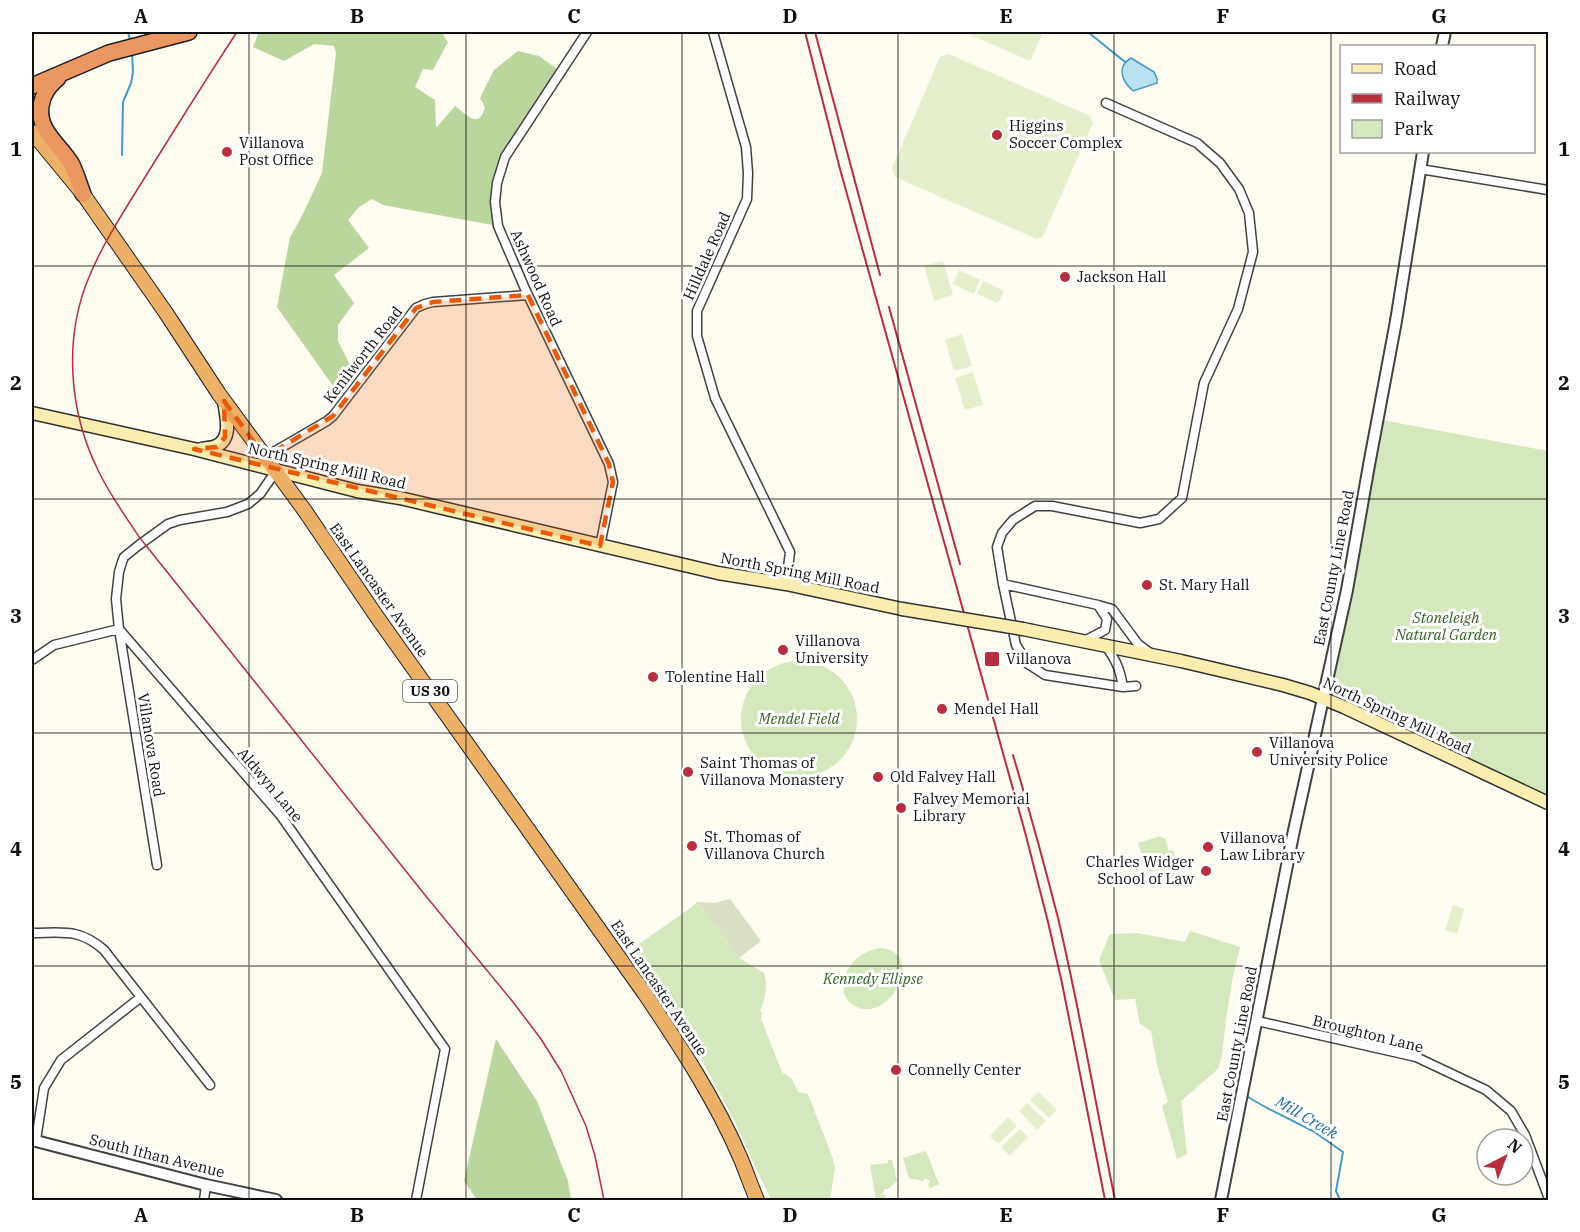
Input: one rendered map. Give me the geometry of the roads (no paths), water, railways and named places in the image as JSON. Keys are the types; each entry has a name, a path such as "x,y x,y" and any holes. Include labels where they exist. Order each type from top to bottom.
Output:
{"highway":[{"path":"32,86 121,49 189,32"},
{"path":"64,72 45,92 39,117 43,127 71,164 83,194"},
{"name":"East Lancaster Avenue","path":"32,132 83,194 224,401 276,471 681,1047 707,1091 740,1156 757,1200"}],"main road":[{"path":"194,449 218,446 225,437 227,427 224,401"},
{"name":"North Spring Mill Road","path":"32,413 194,449 357,491 400,498 718,573 1105,645 1283,686 1323,697 1548,803"}],"street":[{"name":"Ashwood Road","path":"587,32 505,157 497,183 495,202 498,226 528,296 609,464 613,482 600,546"},
{"name":"Hilldale Road","path":"713,32 746,147 747,198 697,311 697,336 715,398 790,552 786,584"},
{"path":"1106,103 1197,143 1220,163 1239,189 1249,213 1253,252 1238,309 1204,383 1182,498 1159,519 1140,523 1052,506 1035,506 1013,520 1002,533 998,547 1002,584 1016,645 1028,664 1045,675 1123,687 1136,686"},
{"name":"East County Line Road","path":"1221,1200 1293,836 1347,590 1396,321 1423,153"},
{"path":"1420,169 1548,190"},
{"name":"Kenilworth Road","path":"265,457 333,416 416,308 433,302 528,296"},
{"path":"32,660 54,645 119,629 116,599 119,572 124,557 168,524 227,512 248,504 260,494 276,471"},
{"path":"1002,584 1112,609 1138,644 1147,652 1157,656"},
{"path":"1084,641 1106,630 1107,619 1098,605"},
{"name":"Villanova Road","path":"119,629 157,865"},
{"name":"Aldwyn Lane","path":"119,629 281,816 445,1049 416,1200"},
{"path":"1105,645 1120,669 1123,687"},
{"path":"32,933 68,932 82,935 104,950 210,1085"},
{"path":"34,1140 44,1088 61,1060 141,998"},
{"name":"Broughton Lane","path":"1257,1022 1416,1058 1486,1090 1510,1111 1525,1135 1548,1196"},
{"name":"South Ithan Avenue","path":"34,1140 206,1185 276,1200"},
{"path":"204,1200 206,1185"}],"water":[{"path":"1131,58 1154,72 1157,83 1133,91 1122,74 1123,66"}],"waterway":[{"path":"128,32 130,40"},
{"path":"1088,32 1125,62"},
{"path":"122,155 123,102 133,72 132,52"},
{"name":"Mill Creek","path":"1246,1096 1313,1131 1343,1152 1336,1191 1340,1200"}],"tram line":[{"path":"237,32 123,212 101,250 89,277 75,325 73,350 73,376 81,425 103,481 140,538 541,1039 561,1071 586,1126 604,1200"}],"railway":[{"path":"805,32 840,169 1025,832 1062,983 1105,1200"},
{"path":"815,32 880,275"},
{"path":"889,307 960,564"},
{"path":"1013,755 1058,918 1115,1200"}],"place":[{"name":"Higgins Soccer Complex","path":"997,135"},
{"name":"Villanova Post Office","path":"227,152"},
{"name":"Jackson Hall","path":"1065,277"},
{"name":"St. Mary Hall","path":"1147,585"},
{"name":"Villanova University","path":"783,650"},
{"name":"Villanova","path":"992,659"},
{"name":"Tolentine Hall","path":"653,677"},
{"name":"Mendel Hall","path":"942,709"},
{"name":"Villanova University Police","path":"1257,752"},
{"name":"Saint Thomas of Villanova Monastery","path":"688,772"},
{"name":"Old Falvey Hall","path":"878,777"},
{"name":"Falvey Memorial Library","path":"901,808"},
{"name":"St. Thomas of Villanova Church","path":"692,846"},
{"name":"Villanova Law Library","path":"1208,847"},
{"name":"Charles Widger School of Law","path":"1206,871"},
{"name":"Connelly Center","path":"896,1070"}],"park label":[{"name":"Stoneleigh Natural Garden","path":"1446,626"},
{"name":"Mendel Field","path":"799,719"},
{"name":"Kennedy Ellipse","path":"873,979"}]}
